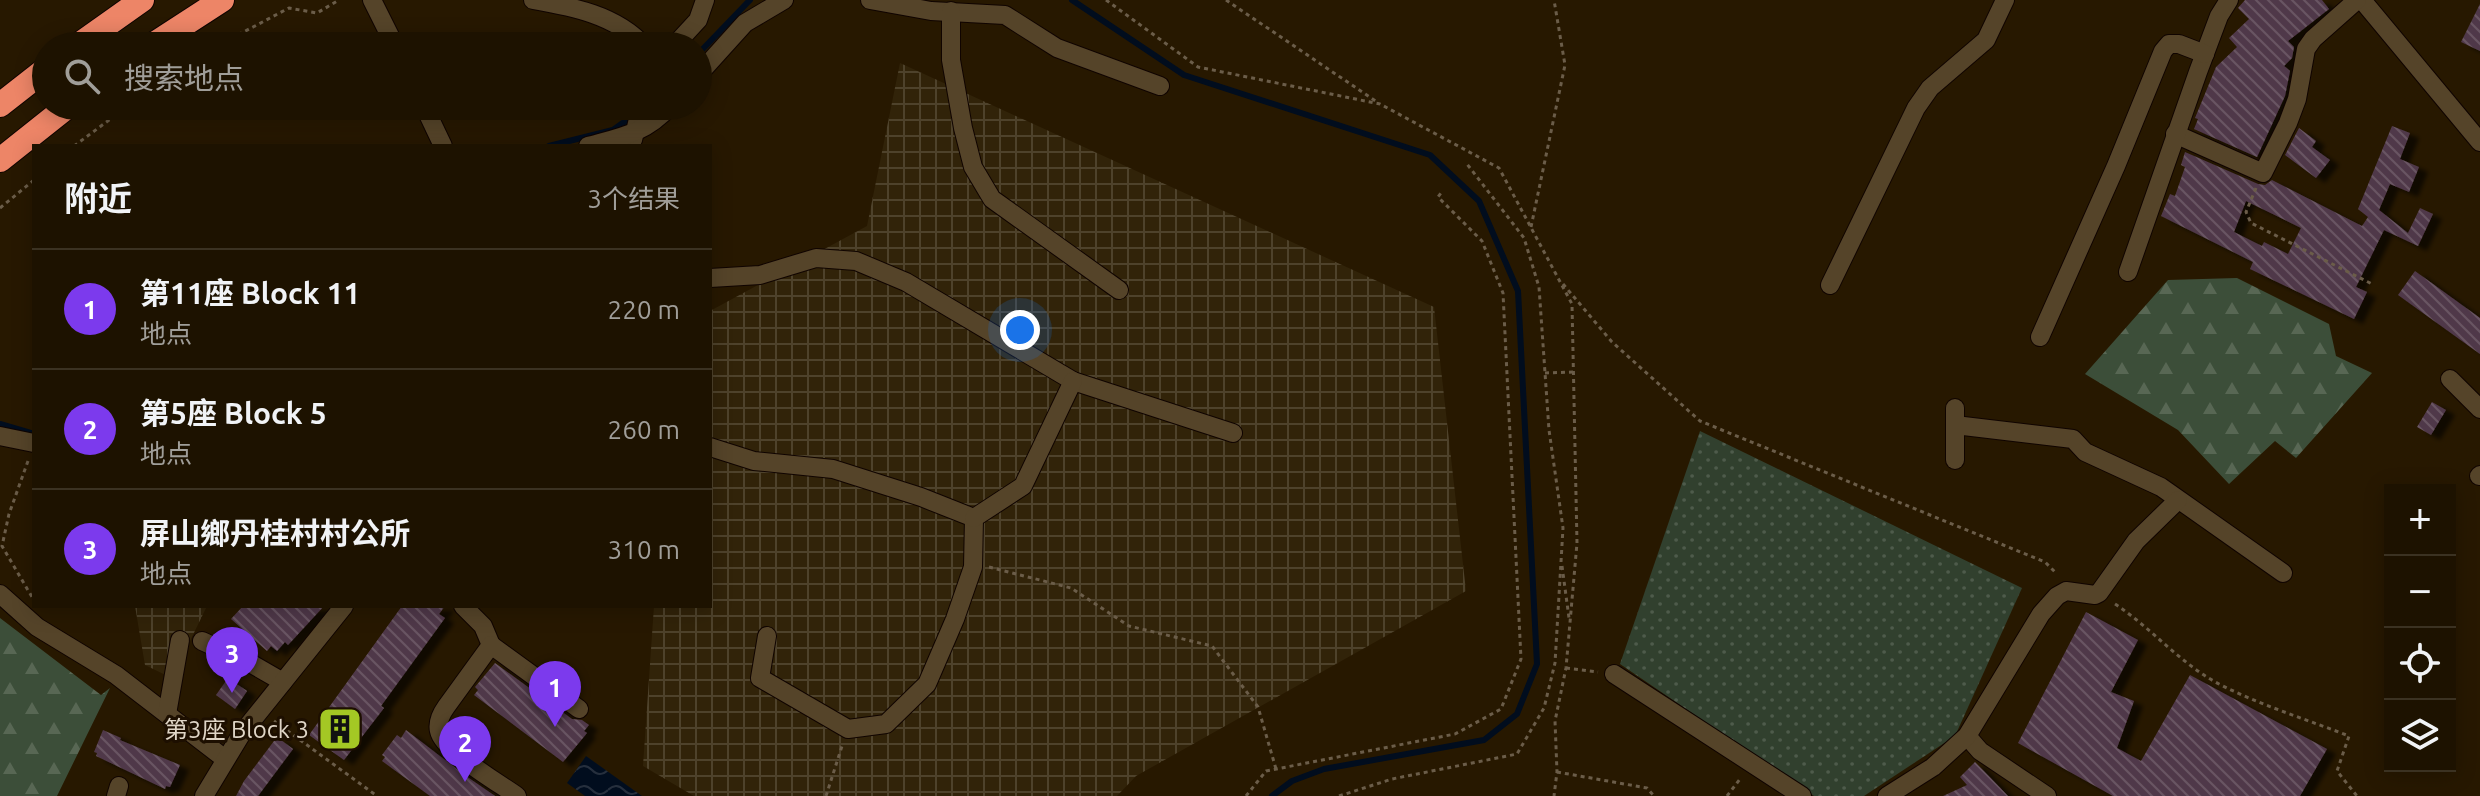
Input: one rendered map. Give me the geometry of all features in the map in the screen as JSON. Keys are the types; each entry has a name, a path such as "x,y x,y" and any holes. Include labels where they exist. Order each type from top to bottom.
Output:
{"highway":[{"path":"97,32 142,0"},
{"path":"173,32 222,0"},
{"path":"0,105 32,80"},
{"path":"0,160 50,120"}],"street":[{"path":"372,0 388,32"},
{"path":"533,0 584,9 628,32"},
{"path":"687,32 698,20 705,0"},
{"path":"712,60 745,23 784,0"},
{"path":"870,0 931,11 1005,15 1057,48 1160,86"},
{"path":"1830,285 1916,108 1930,88 1986,40 2005,0"},
{"path":"2128,272 2175,134 2219,16 2229,0"},
{"path":"2175,134 2263,173 2297,99 2306,49 2313,39 2359,0 2480,142"},
{"path":"951,11 951,60 963,128 973,167 992,199 1119,290"},
{"path":"2040,337 2163,51 2169,44 2179,44 2205,54"},
{"path":"431,120 442,144"},
{"path":"597,144 634,136 655,120"},
{"path":"712,278 760,275 816,258 856,261 906,282 1073,381 1233,433"},
{"path":"2450,379 2480,409"},
{"path":"974,518 1023,486 1073,381"},
{"path":"1955,460 1955,416 2073,439 2085,452 2161,487 2283,573"},
{"path":"0,436 32,452"},
{"path":"712,448 754,461 833,469 921,497 974,518"},
{"path":"1887,796 1933,767 1967,736 2041,614 2057,596 2066,591 2099,593 2136,541 2178,500"},
{"path":"767,636 760,678 848,729 886,724 927,684 955,619 973,567 974,518"},
{"path":"0,594 37,627 116,675 225,759"},
{"path":"204,796 225,759 260,711 342,608"},
{"path":"465,608 483,626 491,645 579,709"},
{"path":"167,714 180,640"},
{"path":"202,641 283,682"},
{"path":"491,645 441,714 439,731 448,746 517,796"},
{"path":"1614,674 1802,796"},
{"path":"1967,736 1980,751 2047,796"}],"path":[{"path":"244,32 289,8 317,13 339,0"},
{"path":"1106,0 1198,67 1380,104"},
{"path":"1226,0 1380,104 1499,168 1572,304 1577,543 1566,668 1555,721 1557,772 1554,796"},
{"path":"1531,227 1565,65 1554,0"},
{"path":"77,144 109,120"},
{"path":"1339,796 1348,790 1392,779 1517,754 1544,708 1555,663 1563,528 1549,430 1539,287 1524,238 1467,164"},
{"path":"2263,173 2246,212 2248,220 2372,284"},
{"path":"0,208 32,182"},
{"path":"1246,796 1266,771 1340,759 1455,734 1501,709 1521,659 1503,293 1482,241 1438,197 1441,193"},
{"path":"1558,278 1612,342 1700,421 2045,562 2055,570 2066,591"},
{"path":"1545,373 1573,372"},
{"path":"32,452 9,514 2,546 32,597"},
{"path":"1561,557 1570,625"},
{"path":"973,567 996,568 1071,588 1129,626 1212,646 1258,707 1276,769"},
{"path":"2099,593 2132,615 2176,655 2222,686 2349,736 2337,771 2357,796"},
{"path":"1566,668 1614,674"},
{"path":"260,711 377,796"},
{"path":"826,796 848,729"},
{"path":"1727,796 1751,763"},
{"path":"1557,772 1647,788 1654,796"}],"shaded area":[{"path":"900,63 1434,307 1466,591 1136,776 1117,796 694,796 643,766 654,608 712,608 712,310 867,226"},
{"path":"135,608 206,608 189,643 182,683 145,665"}],"green space":[{"path":"2237,278 2329,324 2336,356 2372,373 2296,458 2275,441 2229,484 2178,430 2085,374 2168,280"},
{"path":"1700,431 2022,588 1955,736 1864,796 1814,796 1620,664"},
{"path":"0,618 101,695 110,688 57,796 0,796"}],"water":[{"path":"586,756 642,796 585,796 567,783"}],"building":[{"path":"2245,0 2322,0 2329,9 2288,41 2294,47 2292,58 2284,66 2290,71 2285,96 2257,157 2194,129 2198,119 2195,118 2216,67 2237,47 2229,38 2249,19 2238,8"},
{"path":"2480,4 2480,51 2461,42"},
{"path":"2392,126 2410,133 2400,159 2419,167 2409,192 2390,184 2379,210 2408,233 2420,208 2433,214 2418,246 2384,230 2356,287 2367,292 2354,319 2250,269 2253,262 2161,216 2170,194 2175,196 2185,167 2181,165 2185,152 2258,184 2265,185 2272,180 2362,226 2368,217 2358,209","holes":["2246,201 2301,228 2288,254 2264,242 2262,246 2234,232"]},
{"path":"2299,128 2316,141 2312,147 2330,160 2316,178 2285,155"},
{"path":"2415,271 2480,318 2480,354 2398,295"},
{"path":"2432,402 2446,410 2431,435 2417,427"},
{"path":"241,608 322,608 288,645 285,642 277,651 271,646 267,651 231,619"},
{"path":"401,608 444,608 439,614 445,618 381,706 384,708 344,760 309,735"},
{"path":"2086,612 2138,640 2111,692 2134,701 2117,748 2141,761 2190,675 2327,749 2300,796 2113,796 2018,743"},
{"path":"495,663 572,719 589,725 584,731 587,733 563,762 474,695 478,690 475,687"},
{"path":"228,678 247,691 235,709 216,695"},
{"path":"103,730 180,765 170,787 166,786 165,789 96,756 94,752"},
{"path":"406,730 495,796 430,796 382,761 385,757 382,755 397,735 401,738"},
{"path":"277,737 293,749 258,796 236,796 244,781"},
{"path":"1975,762 2008,796 1943,796 1967,785 1960,777"}],"waterway":[{"path":"712,39 750,0"},
{"path":"1072,0 1184,75 1430,155 1479,201 1518,291 1537,664 1517,714 1484,740 1324,769 1292,781 1272,796"},
{"path":"557,144 613,130 627,120"},
{"path":"0,424 32,433"}],"place":[{"name":"屏山鄉丹桂村村公所","path":"232,693"},
{"name":"第11座 Block 11","path":"555,727"},
{"name":"第3座 Block 3","path":"340,729"},
{"name":"第5座 Block 5","path":"465,782"}]}
